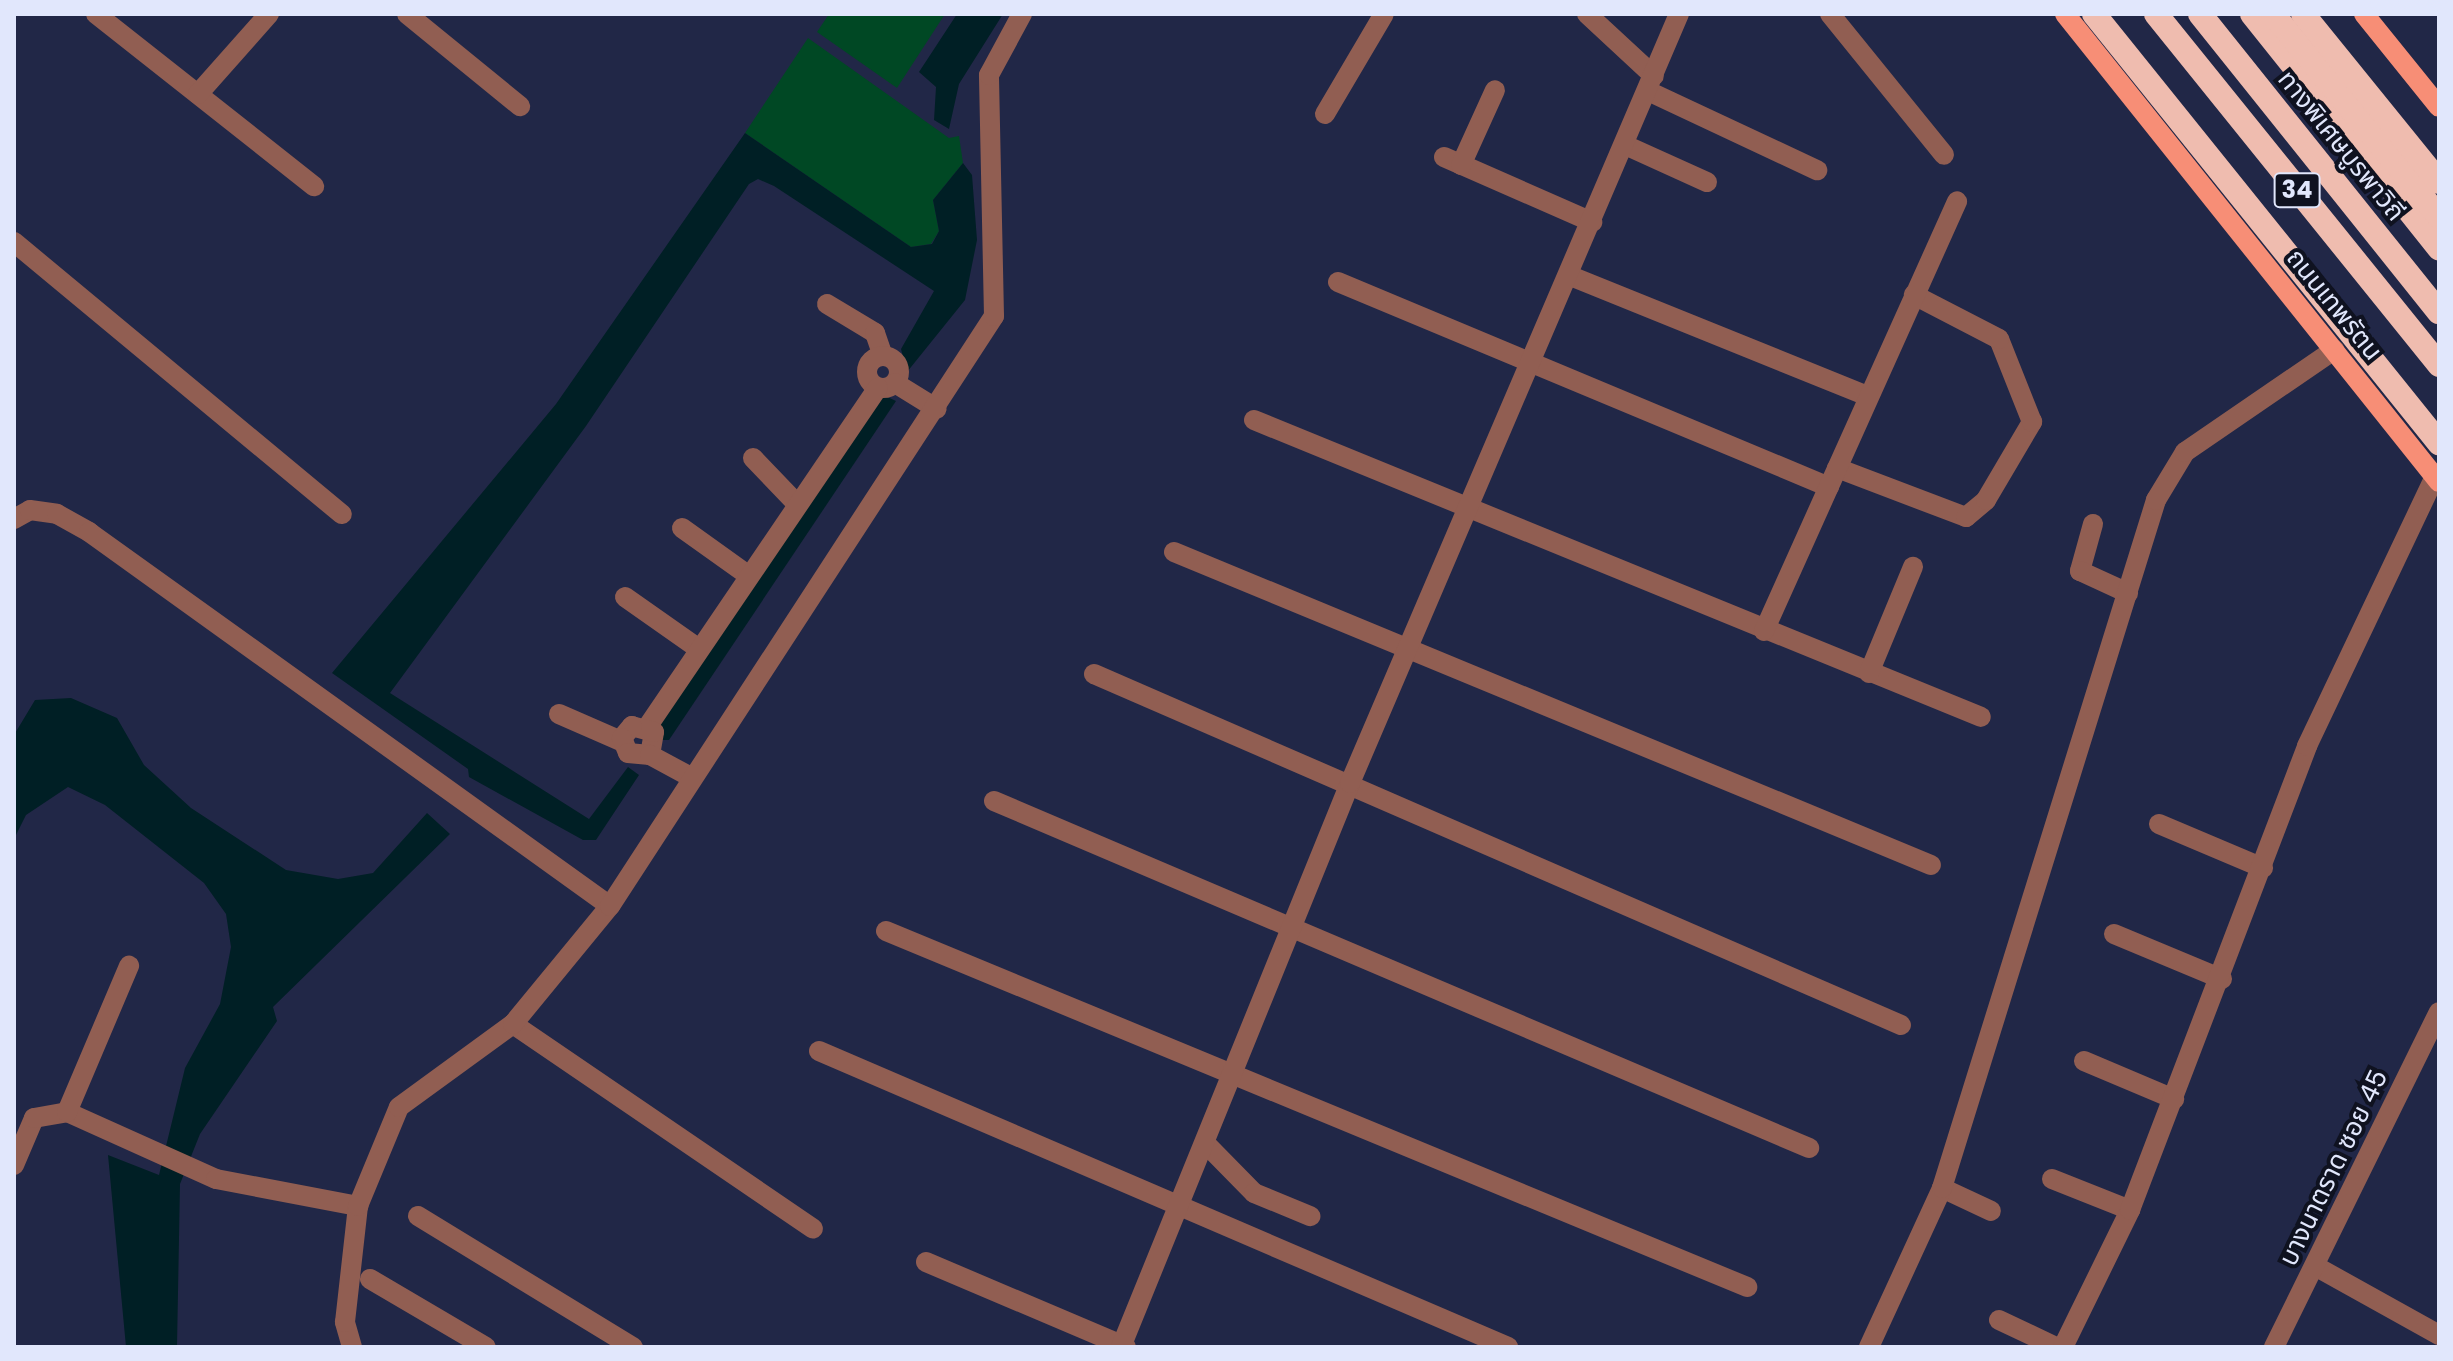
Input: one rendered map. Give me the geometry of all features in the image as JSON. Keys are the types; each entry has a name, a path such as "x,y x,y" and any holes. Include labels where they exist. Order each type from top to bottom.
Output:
{"highway":[{"path":"2094,14 2439,443"},
{"name":"ถนนเทพรัตน","path":"2156,14 2439,365"},
{"name":"ทางพิเศษบูรพาวิถี","path":"2200,14 2439,312"},
{"name":"ทางพิเศษบูรพาวิถี","path":"2252,14 2439,248"},
{"path":"2273,14 2439,217"},
{"path":"2303,14 2439,182"}],"main road":[{"name":"ถนนเทพรัตน","path":"2065,14 2437,479"},
{"path":"2364,14 2439,107"}],"street":[{"path":"96,14 314,186"},
{"path":"198,94 269,14"},
{"path":"407,14 520,106"},
{"path":"352,1347 345,1322 358,1206 399,1107 513,1024 610,906 689,776 937,409 994,316 989,75 1022,14"},
{"path":"1325,114 1384,14"},
{"path":"1587,14 1654,77 1817,170"},
{"path":"926,1262 1123,1346 1235,1078 1290,928 1350,783 1411,651 1466,510 1533,364 1679,14"},
{"path":"1830,14 1944,155"},
{"path":"1495,90 1452,161 1592,222"},
{"path":"1625,145 1707,182"},
{"path":"1764,631 1957,201"},
{"path":"14,242 342,514"},
{"path":"1568,275 1867,396"},
{"path":"1338,282 1533,364 1833,477 1966,517 1986,500 2032,422 1999,339 1914,295"},
{"path":"827,304 875,333 883,356 868,366 886,386 937,409"},
{"path":"1869,1347 1942,1188 2156,500 2185,452 2334,350"},
{"path":"648,726 797,504 886,386"},
{"path":"1254,420 1466,510 1981,717"},
{"path":"753,458 797,504"},
{"path":"2063,1347 2130,1210 2222,979 2307,746 2437,479"},
{"path":"14,519 30,510 57,514 89,532 610,906"},
{"path":"2093,524 2080,571 2128,593"},
{"path":"682,528 748,575"},
{"path":"1174,552 1931,865"},
{"path":"1869,673 1913,567"},
{"path":"625,597 699,649"},
{"path":"1094,674 1901,1025"},
{"path":"559,714 623,742 635,758 650,755 689,776"},
{"path":"623,742 632,726 648,726"},
{"path":"648,726 657,739 650,755"},
{"path":"994,801 1809,1148"},
{"path":"2159,824 2263,868"},
{"path":"886,931 1235,1078 1747,1287"},
{"path":"2114,934 2222,979"},
{"path":"67,1112 129,966"},
{"name":"บางนาตราด ซอย 45","path":"2274,1347 2439,1012"},
{"path":"513,1024 813,1229"},
{"path":"819,1051 1508,1347"},
{"path":"2084,1061 2174,1099"},
{"path":"14,1165 34,1118 67,1112 183,1167 216,1179 358,1206"},
{"path":"1207,1145 1254,1193 1310,1216"},
{"path":"2052,1179 2130,1210"},
{"path":"1942,1188 1991,1211"},
{"path":"418,1216 633,1347"},
{"path":"2315,1266 2439,1335"},
{"path":"370,1279 486,1347"},
{"path":"1999,1320 2056,1347"}],"green space":[{"path":"829,14 945,14 897,88 817,32"},
{"path":"808,38 949,138 959,136 963,163 933,200 939,231 931,244 911,247 745,133"}],"shaded area":[{"path":"957,14 1003,14 959,84 949,129 934,120 936,87 919,72"},
{"path":"745,133 911,247 932,244 939,231 933,200 963,163 972,175 977,240 965,300 907,372 901,349 934,291 774,186 758,179 749,184 586,426 390,693 589,819 628,767 639,775 596,840 583,840 469,777 468,769 332,673 556,404"},
{"path":"881,394 896,401 669,740 661,740 659,718"},
{"path":"71,698 117,718 144,765 191,808 286,870 338,879 373,873 427,813 450,834 273,1007 277,1021 200,1134 180,1184 177,1347 126,1347 108,1155 159,1175 185,1068 220,1004 231,947 226,914 204,883 105,805 68,787 26,815 14,839 14,735 35,700"}]}
